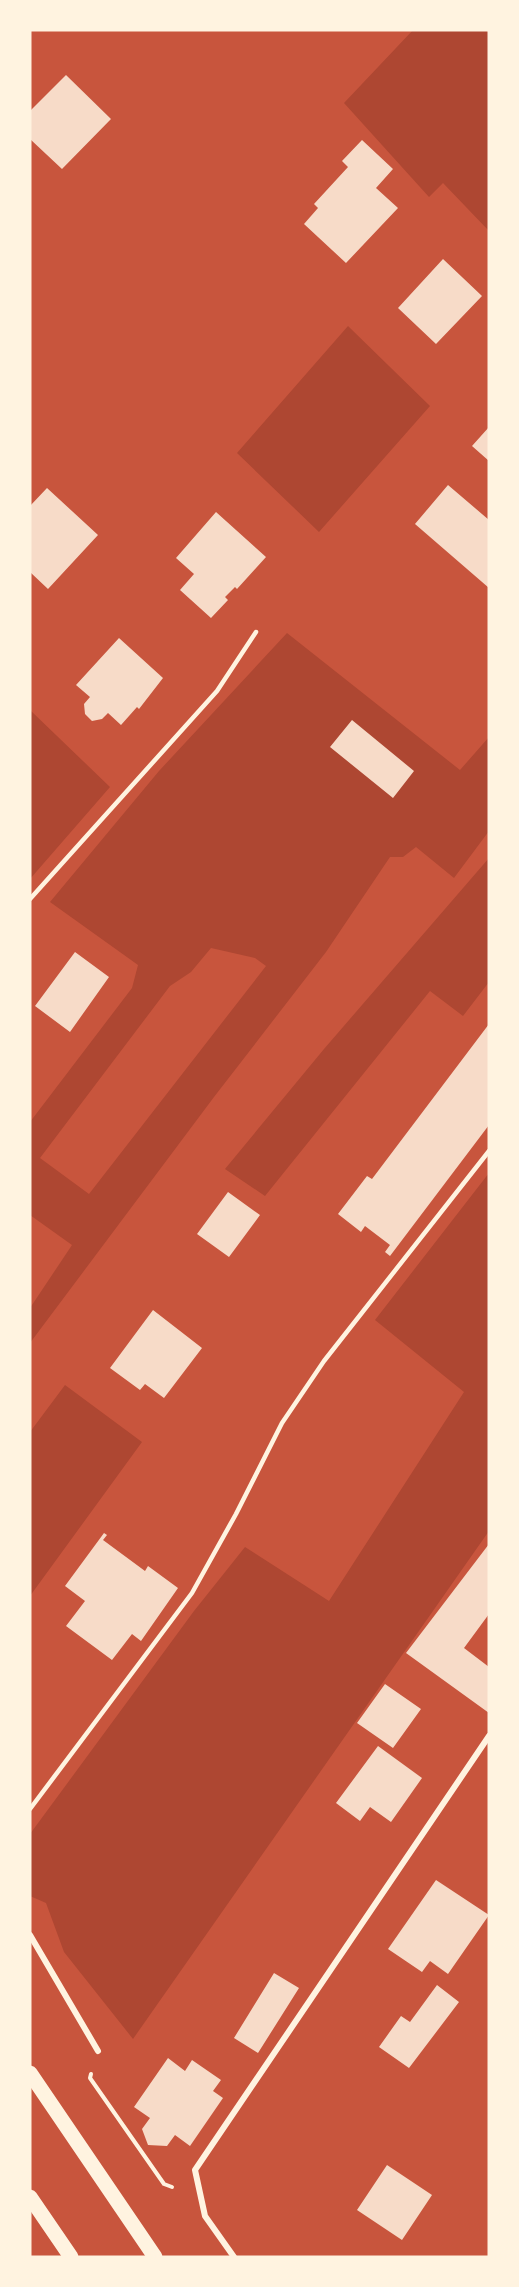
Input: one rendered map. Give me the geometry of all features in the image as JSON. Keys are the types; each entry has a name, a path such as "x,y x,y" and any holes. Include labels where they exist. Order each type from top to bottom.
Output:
{"main road":[{"path":"30,2073 155,2257"},
{"path":"30,2197 71,2257"}],"street":[{"path":"234,2257 206,2216 195,2170 489,1736"},
{"path":"30,1935 98,2050"}],"lane":[{"path":"30,899 217,691 256,632"},
{"path":"30,1809 192,1593 236,1514 282,1423 324,1361 489,1151"}],"path":[{"path":"98,2050 90,2079 164,2184 201,2198"}],"shaded area":[{"path":"413,30 485,30 489,33 489,231 443,183 429,197 344,103"},
{"path":"348,326 430,406 319,532 237,453"},
{"path":"287,633 460,770 489,737 489,831 454,878 416,847 403,857 390,857 326,952 30,1343 30,1308 72,1245 30,1215 30,1122 132,988 138,965 50,902 159,771","holes":["211,948 255,958 266,966 89,1194 40,1158 170,986 191,972"]},
{"path":"30,710 110,787 30,879"},
{"path":"489,858 489,982 463,1016 430,991 265,1196 225,1169 324,1049"},
{"path":"489,1173 489,1531 133,2039 64,1952 46,1903 30,1896 30,1834 194,1611 245,1547 329,1601 464,1392 375,1320"},
{"path":"65,1385 142,1442 30,1596 30,1432"}],"building":[{"path":"66,75 111,119 62,169 30,139 30,111"},
{"path":"362,140 393,169 376,188 398,208 346,263 304,224 318,208 314,204 348,167 342,161"},
{"path":"443,259 482,296 436,344 398,308"},
{"path":"489,427 489,461 472,446"},
{"path":"448,485 489,520 489,588 415,524"},
{"path":"47,488 98,535 48,589 30,572 30,506"},
{"path":"216,512 266,557 237,589 235,587 225,597 228,600 211,618 180,590 194,574 176,558"},
{"path":"119,638 163,678 139,709 137,707 121,725 108,713 102,719 92,721 85,714 84,704 90,697 76,685"},
{"path":"352,720 414,771 393,798 330,747"},
{"path":"75,952 109,977 70,1032 35,1006"},
{"path":"489,1024 489,1125 390,1256 385,1252 390,1245 365,1226 361,1232 338,1214 367,1176 372,1179"},
{"path":"228,1192 260,1215 229,1257 197,1234"},
{"path":"153,1310 202,1348 164,1398 145,1384 140,1390 110,1368"},
{"path":"104,1533 107,1535 103,1540 145,1571 148,1566 178,1588 141,1641 132,1634 112,1660 66,1626 85,1601 65,1586"},
{"path":"489,1544 489,1614 464,1648 489,1667 489,1713 406,1653"},
{"path":"385,1684 421,1709 393,1748 357,1723"},
{"path":"378,1746 422,1778 391,1822 370,1807 360,1821 336,1803"},
{"path":"436,1880 489,1915 448,1974 430,1961 422,1972 388,1949"},
{"path":"274,1973 299,1988 258,2053 234,2038"},
{"path":"437,1985 459,2002 409,2068 379,2047 401,2016 410,2022"},
{"path":"168,2058 185,2071 192,2060 221,2080 213,2091 223,2098 190,2146 175,2135 167,2146 148,2145 142,2129 150,2118 134,2107"},
{"path":"387,2165 432,2195 402,2240 357,2210"}]}
